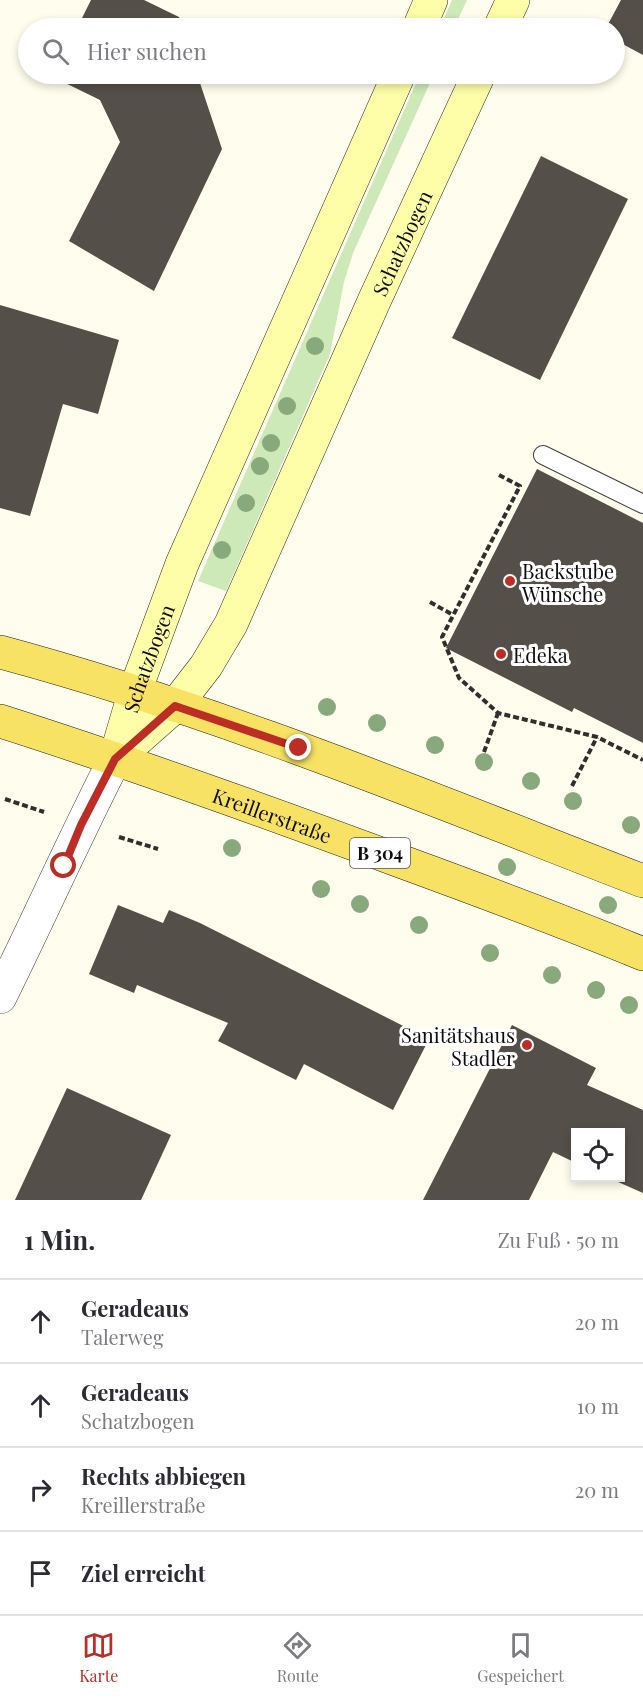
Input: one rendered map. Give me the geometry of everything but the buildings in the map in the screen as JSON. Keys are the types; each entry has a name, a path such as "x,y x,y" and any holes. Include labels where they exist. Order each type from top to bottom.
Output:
{"main road":[{"path":"423,18 431,0"},
{"path":"505,18 513,0"},
{"name":"Schatzbogen","path":"115,759 135,691 182,564 395,84"},
{"name":"Schatzbogen","path":"115,759 175,706 206,666 240,606 375,299 474,84"},
{"path":"0,651 135,691 299,748 643,880"},
{"name":"Kreillerstraße","path":"0,722 115,759 326,833 573,925 643,954"}],"street":[{"path":"0,998 64,866 81,825 115,759"}],"lane":[{"path":"543,455 643,504"}],"path":[{"path":"499,475 520,486 442,637 459,678 498,713 597,737 643,760"},
{"path":"430,602 453,615"},
{"path":"484,752 498,713"},
{"path":"572,786 597,737"}],"green space":[{"path":"452,0 467,0 459,18 444,18"},
{"path":"416,84 429,84 353,253 344,282 330,354 226,591 198,581"}],"place":[{"name":"Backstube Wünsche","path":"510,581"},
{"name":"Edeka","path":"501,654"},
{"name":"Sanitätshaus Stadler","path":"527,1045"}],"route":[{"path":"64,866 81,825 115,759 175,706 299,748"}]}
